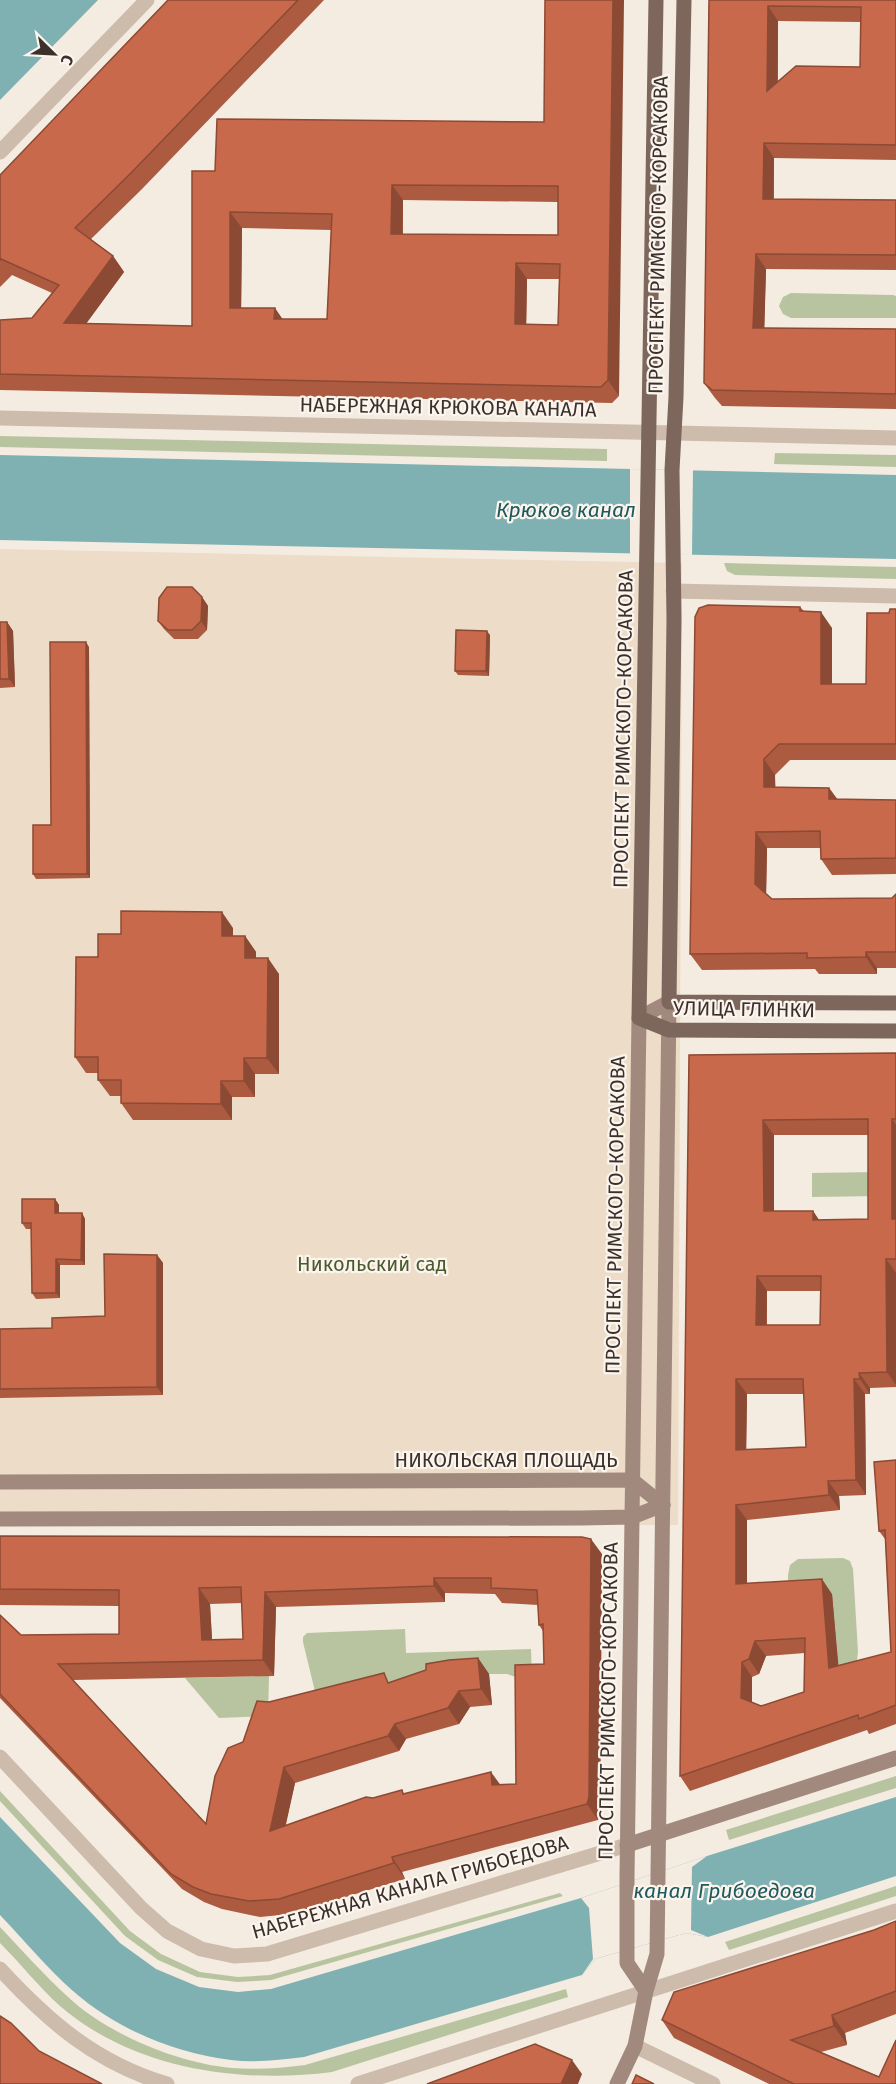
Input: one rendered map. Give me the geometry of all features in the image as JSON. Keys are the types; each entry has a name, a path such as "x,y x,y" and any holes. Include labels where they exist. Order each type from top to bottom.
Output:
{"main road":[{"name":"ПРОСПЕКТ РИМСКОГО-КОРСАКОВА","path":"646,1991 627,1963 627,1845 656,0"},
{"name":"ПРОСПЕКТ РИМСКОГО-КОРСАКОВА","path":"673,591 672,470 676,397 684,0"},
{"path":"617,2084 635,2046 646,1991 657,1954 673,591"},
{"name":"УЛИЦА ГЛИНКИ","path":"639,1018 669,1002 896,1003"},
{"name":"УЛИЦА ГЛИНКИ","path":"639,1018 669,1030 896,1031"},
{"name":"НИКОЛЬСКАЯ ПЛОЩАДЬ","path":"0,1482 632,1480 663,1505"},
{"path":"0,1519 632,1517 663,1505"},
{"name":"НАБЕРЕЖНАЯ КАНАЛА ГРИБОЕДОВА","path":"627,1845 896,1758"}],"street":[{"path":"0,152 147,0"},
{"name":"НАБЕРЕЖНАЯ КРЮКОВА КАНАЛА","path":"0,418 896,438"},
{"path":"673,591 896,596"},
{"name":"НАБЕРЕЖНАЯ КАНАЛА ГРИБОЕДОВА","path":"0,1757 141,1908 167,1931 201,1949 234,1956 267,1954 627,1845"},
{"path":"358,2084 896,1911"},
{"path":"0,1969 67,2034 111,2062 148,2079 167,2084"},
{"path":"635,2046 713,2084"}],"green space":[{"path":"791,293 893,295 896,296 896,318 791,318 783,314 779,306 783,297"},
{"path":"0,436 607,449 607,461 0,447"},
{"path":"775,453 896,455 896,467 774,464"},
{"path":"724,563 896,567 896,579 735,575 727,571"},
{"path":"878,1172 879,1196 812,1197 812,1173"},
{"path":"843,1558 850,1561 853,1569 858,1652 857,1660 838,1667 788,1597 788,1575 790,1565 798,1559"},
{"path":"405,1629 406,1653 531,1649 532,1681 507,1674 489,1674 319,1708 303,1642 303,1637 307,1633"},
{"path":"269,1676 268,1716 219,1718 185,1678"},
{"path":"896,1776 896,1788 729,1840 726,1830"},
{"path":"0,1791 130,1931 161,1954 200,1972 238,1977 270,1975 560,1893 563,1896 271,1980 237,1982 197,1977 158,1960 125,1936 0,1801"},
{"path":"896,1886 896,1896 729,1950 725,1942"},
{"path":"0,1927 67,1996 102,2023 166,2053 232,2068 305,2065 566,1989 568,1997 332,2072 261,2076 224,2073 154,2058 120,2045 89,2027 52,1999 0,1943"}],"shaded area":[{"path":"0,549 682,563 678,1525 0,1524"}],"water":[{"path":"0,0 98,0 0,100"},
{"name":"Крюков канал","path":"0,455 896,475 896,559 0,540"},
{"name":"канал Грибоедова","path":"896,1797 896,1876 708,1937 686,1933 595,1959 582,1975 304,2057 240,2061 210,2057 168,2045 127,2028 90,2005 73,1991 0,1915 0,1817 120,1943 156,1969 199,1987 238,1992 271,1989 581,1898"}],"pier":[{"path":"630,469 693,470 692,555 630,554"},
{"path":"707,1856 692,1867 691,1930 708,1937 686,1933 595,1959 582,1975 593,1959 589,1908 581,1898"}],"building":[{"path":"168,0 298,0 75,228 113,256 64,323 192,326 192,171 215,171 217,119 544,122 545,0 613,0 608,380 601,387 0,374 0,320 32,318 59,285 0,260 0,175","holes":["392,185 558,186 558,235 391,234","230,212 332,214 327,319 274,319 275,308 230,308","516,263 560,264 558,325 515,324"]},
{"path":"709,0 896,0 896,145 764,143 763,199 896,200 896,255 756,254 753,328 896,329 896,394 712,390 704,383","holes":["768,6 861,7 860,67 796,66 767,91"]},
{"path":"167,587 192,587 202,597 201,621 192,630 168,630 158,621 159,598"},
{"path":"708,605 800,607 800,611 821,612 821,684 866,684 867,613 889,613 890,609 896,609 896,744 779,744 764,759 764,787 829,788 829,799 896,800 896,858 821,859 820,831 756,832 755,884 772,899 892,898 896,894 896,952 866,952 866,957 807,958 807,953 690,954 695,617 699,608"},
{"path":"0,622 7,622 9,679 0,679"},
{"path":"456,630 487,631 486,671 455,671"},
{"path":"50,642 86,642 87,874 33,874 33,825 51,825"},
{"path":"121,911 222,912 222,936 245,936 245,958 268,958 267,1058 244,1058 244,1081 221,1081 221,1104 121,1103 121,1080 98,1080 98,1057 75,1057 76,957 98,957 98,934 121,934"},
{"path":"896,1053 896,1119 892,1119 892,1219 896,1219 896,1259 886,1259 887,1372 859,1373 860,1379 854,1379 856,1480 828,1481 829,1495 736,1505 736,1584 822,1579 829,1668 891,1652 885,1530 879,1531 874,1462 896,1460 896,1705 859,1719 858,1715 680,1776 689,1055","holes":["868,1119 868,1219 813,1220 813,1211 764,1211 763,1120","757,1276 821,1276 820,1325 756,1325","736,1379 803,1379 806,1447 736,1450","805,1638 804,1692 761,1706 741,1698 742,1662 749,1659 755,1641"]},
{"path":"22,1199 55,1199 55,1213 82,1213 81,1260 56,1259 56,1293 32,1293 31,1223 22,1223"},
{"path":"104,1254 157,1255 157,1387 0,1389 0,1329 52,1328 52,1318 105,1316"},
{"path":"0,1536 582,1537 591,1539 589,1797 587,1804 392,1857 394,1863 279,1899 249,1901 211,1894 171,1874 0,1694 0,1615 21,1635 119,1634 119,1590 0,1589","holes":["434,1578 491,1578 491,1588 537,1590 539,1625 543,1624 544,1664 515,1665 516,1784 492,1785 491,1772 403,1794 402,1790 373,1798 366,1797 270,1831 284,1767 388,1736 395,1724 448,1708 459,1691 481,1689 478,1658 449,1660 426,1664 426,1670 388,1683 384,1673 269,1702 257,1701 243,1742 228,1748 215,1776 206,1824 58,1664 263,1660 265,1592 434,1586","241,1587 243,1639 202,1640 199,1588"]},
{"path":"896,1921 896,1991 832,2015 834,2026 791,2040 879,2077 896,2040 896,2084 794,2084 662,2020 674,1992 874,1930"},
{"path":"0,2016 11,2023 39,2051 102,2084 0,2084"},
{"path":"535,2044 572,2060 561,2084 427,2084"},
{"path":"636,2075 654,2084 632,2084"}],"park label":[{"name":"Никольский сад","path":"372,1264"}]}
